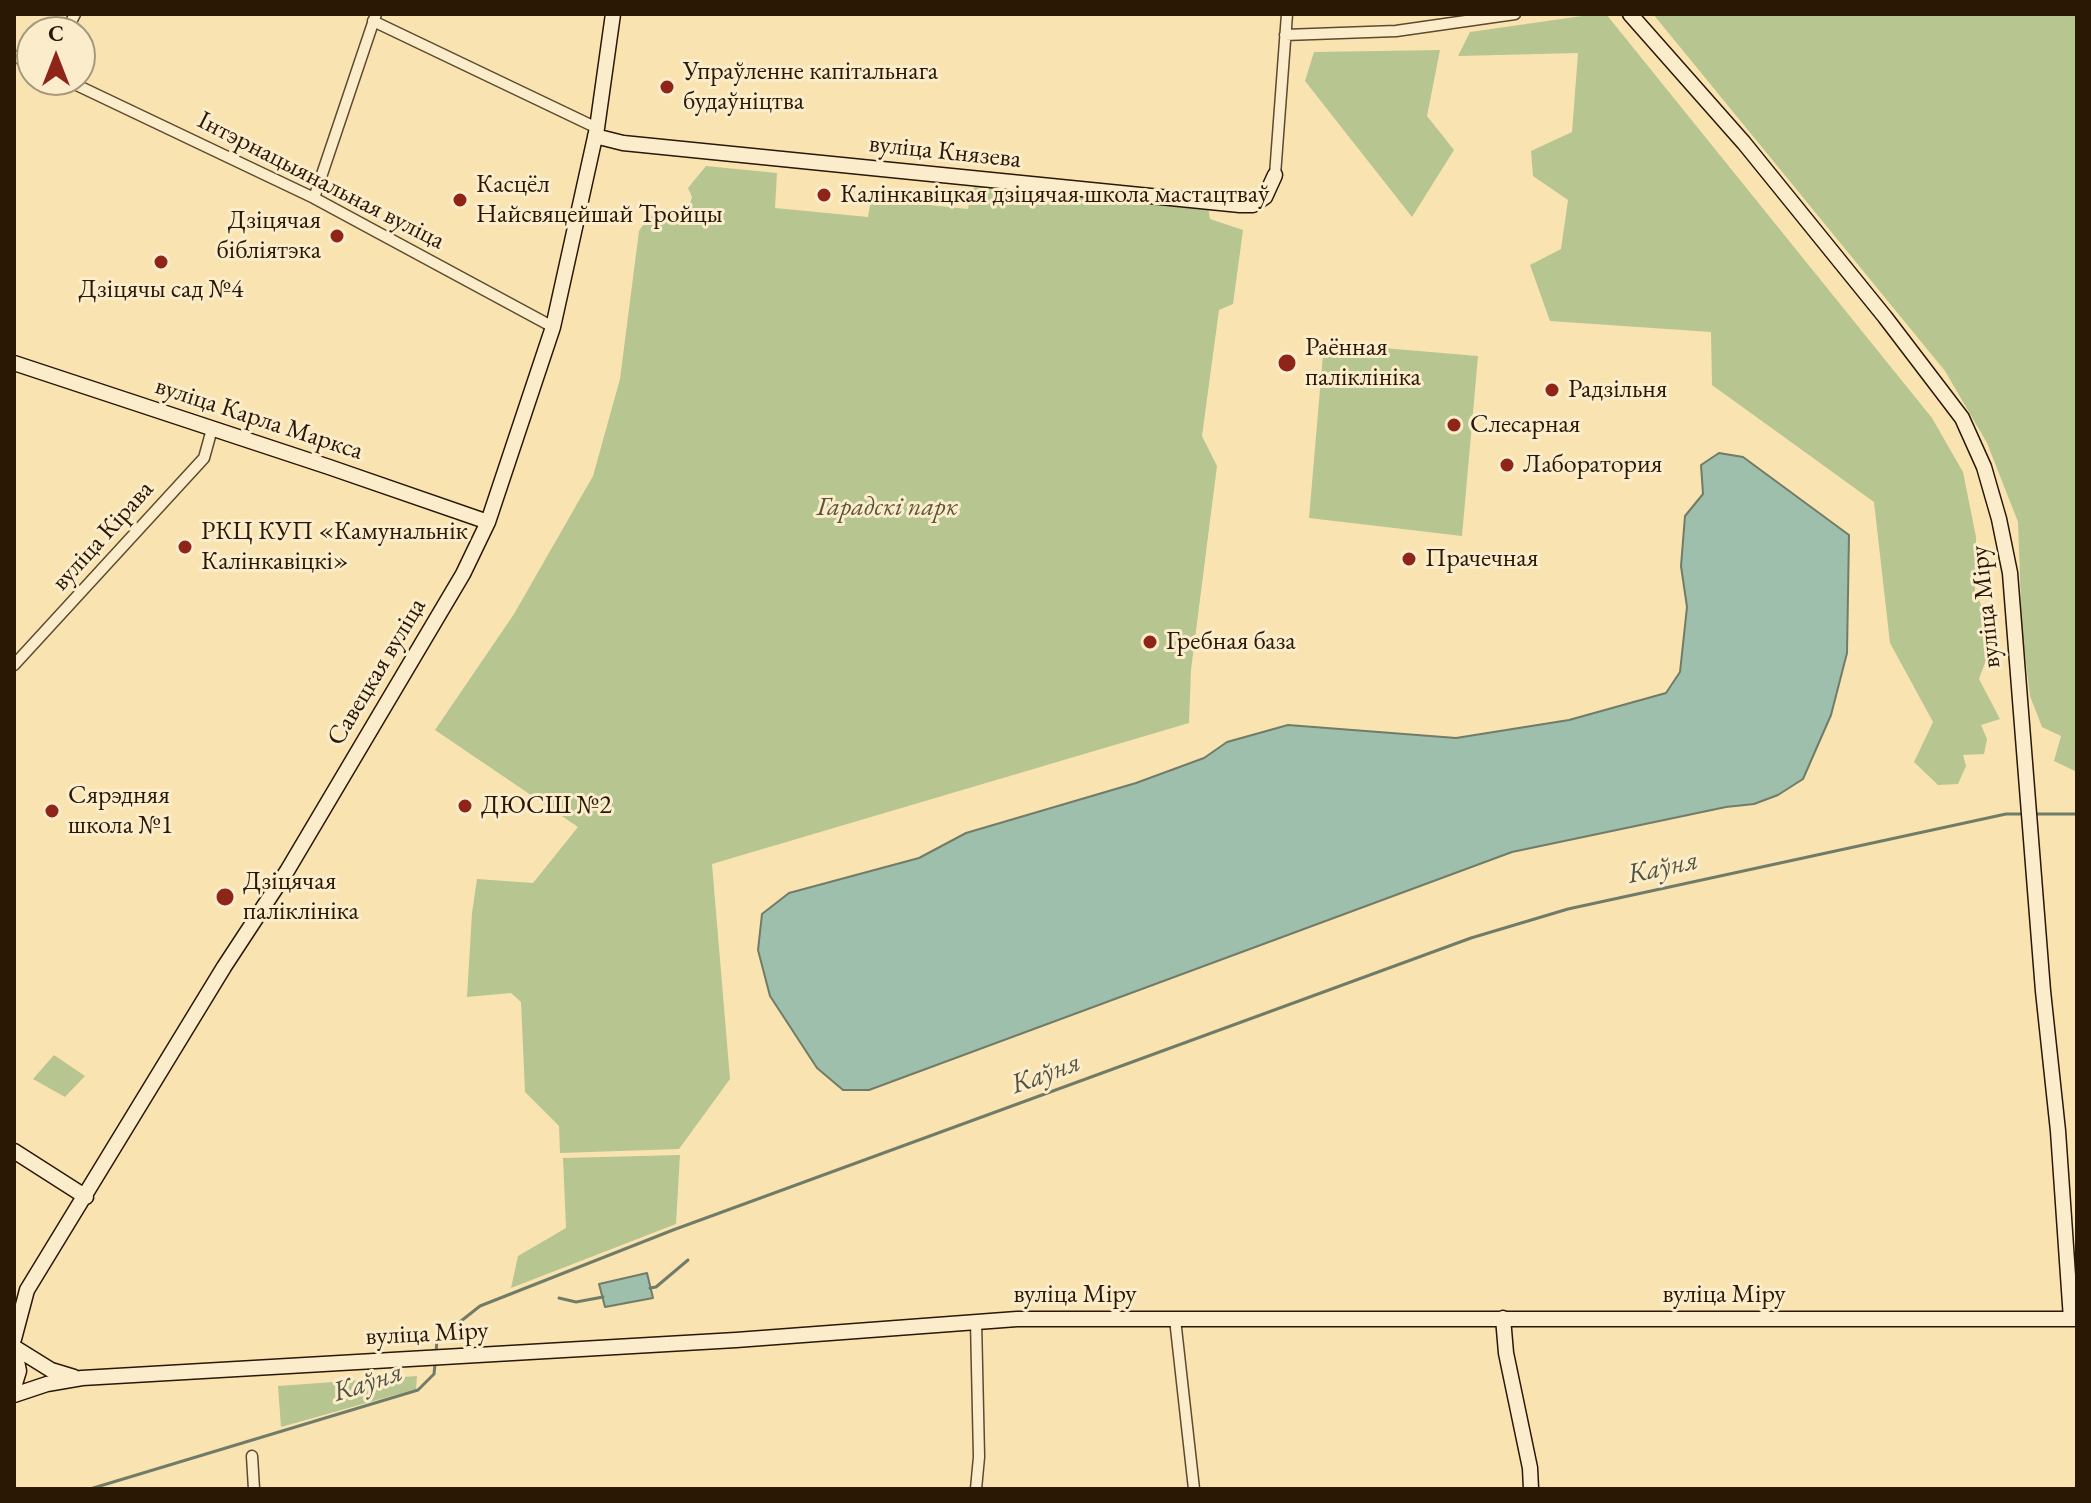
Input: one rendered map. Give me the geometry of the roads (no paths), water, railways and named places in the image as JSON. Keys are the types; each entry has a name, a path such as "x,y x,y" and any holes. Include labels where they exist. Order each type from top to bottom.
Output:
{"main road":[{"name":"Савецкая вуліца","path":"14,1302 27,1290 86,1197 224,967 287,871 463,574 488,522 553,327 596,132 613,14"},
{"name":"вуліца Міру","path":"14,1395 47,1384 82,1378 736,1340 976,1321 2074,1319 2043,991 2010,573 1984,467 1962,418 1885,317 1744,143 1630,14"},
{"name":"вуліца Князева","path":"596,132 623,143 701,152 1240,205 1253,205 1265,197 1275,175"},
{"name":"вуліца Карла Маркса","path":"14,363 488,522"},
{"path":"14,1151 86,1197"},
{"name":"Савецкая вуліца","path":"14,1339 27,1290"},
{"path":"1503,1318 1506,1353 1530,1468 1531,1489"},
{"name":"вуліца Міру","path":"14,1347 51,1370 82,1378"},
{"path":"14,1347 19,1371 14,1387"}],"street":[{"path":"1275,175 1287,14"},
{"path":"1285,35 1396,31 1515,14"},
{"path":"314,198 375,18 596,132"},
{"name":"Інтэрнацыянальная вуліца","path":"96,94 314,198 553,327"},
{"name":"вуліца Кірава","path":"14,665 204,458 212,429"},
{"path":"1175,1319 1194,1489"},
{"path":"976,1321 979,1457 976,1489"},
{"path":"252,1456 254,1489"}],"waterway":[{"name":"Каўня","path":"436,1352 437,1340 480,1306 673,1230 1471,938 1568,909 2006,814 2025,814"},
{"name":"Каўня","path":"2033,814 2077,814"},
{"path":"650,1288 656,1287 688,1260"},
{"path":"559,1298 576,1302 603,1297"},
{"name":"Каўня","path":"90,1489 418,1390 434,1374 435,1364"}],"place":[{"name":"Упраўленне капітальнага будаўніцтва","path":"667,87"},
{"name":"Калінкавіцкая дзіцячая школа мастацтваў","path":"824,195"},
{"name":"Касцёл Найсвяцейшай Тройцы","path":"460,200"},
{"name":"Дзіцячая бібліятэка","path":"337,236"},
{"name":"Дзіцячы сад №4","path":"161,262"},
{"name":"Раённая паліклініка","path":"1287,363"},
{"name":"Радзільня","path":"1552,390"},
{"name":"Слесарная","path":"1454,425"},
{"name":"Лаборатория","path":"1507,465"},
{"name":"РКЦ КУП «Камунальнік Калінкавіцкі»","path":"185,547"},
{"name":"Прачечная","path":"1409,559"},
{"name":"Гребная база","path":"1150,642"},
{"name":"ДЮСШ №2","path":"465,806"},
{"name":"Сярэдняя школа №1","path":"52,811"},
{"name":"Дзіцячая паліклініка","path":"225,897"}],"park label":[{"name":"Гарадскі парк","path":"887,508"}]}
